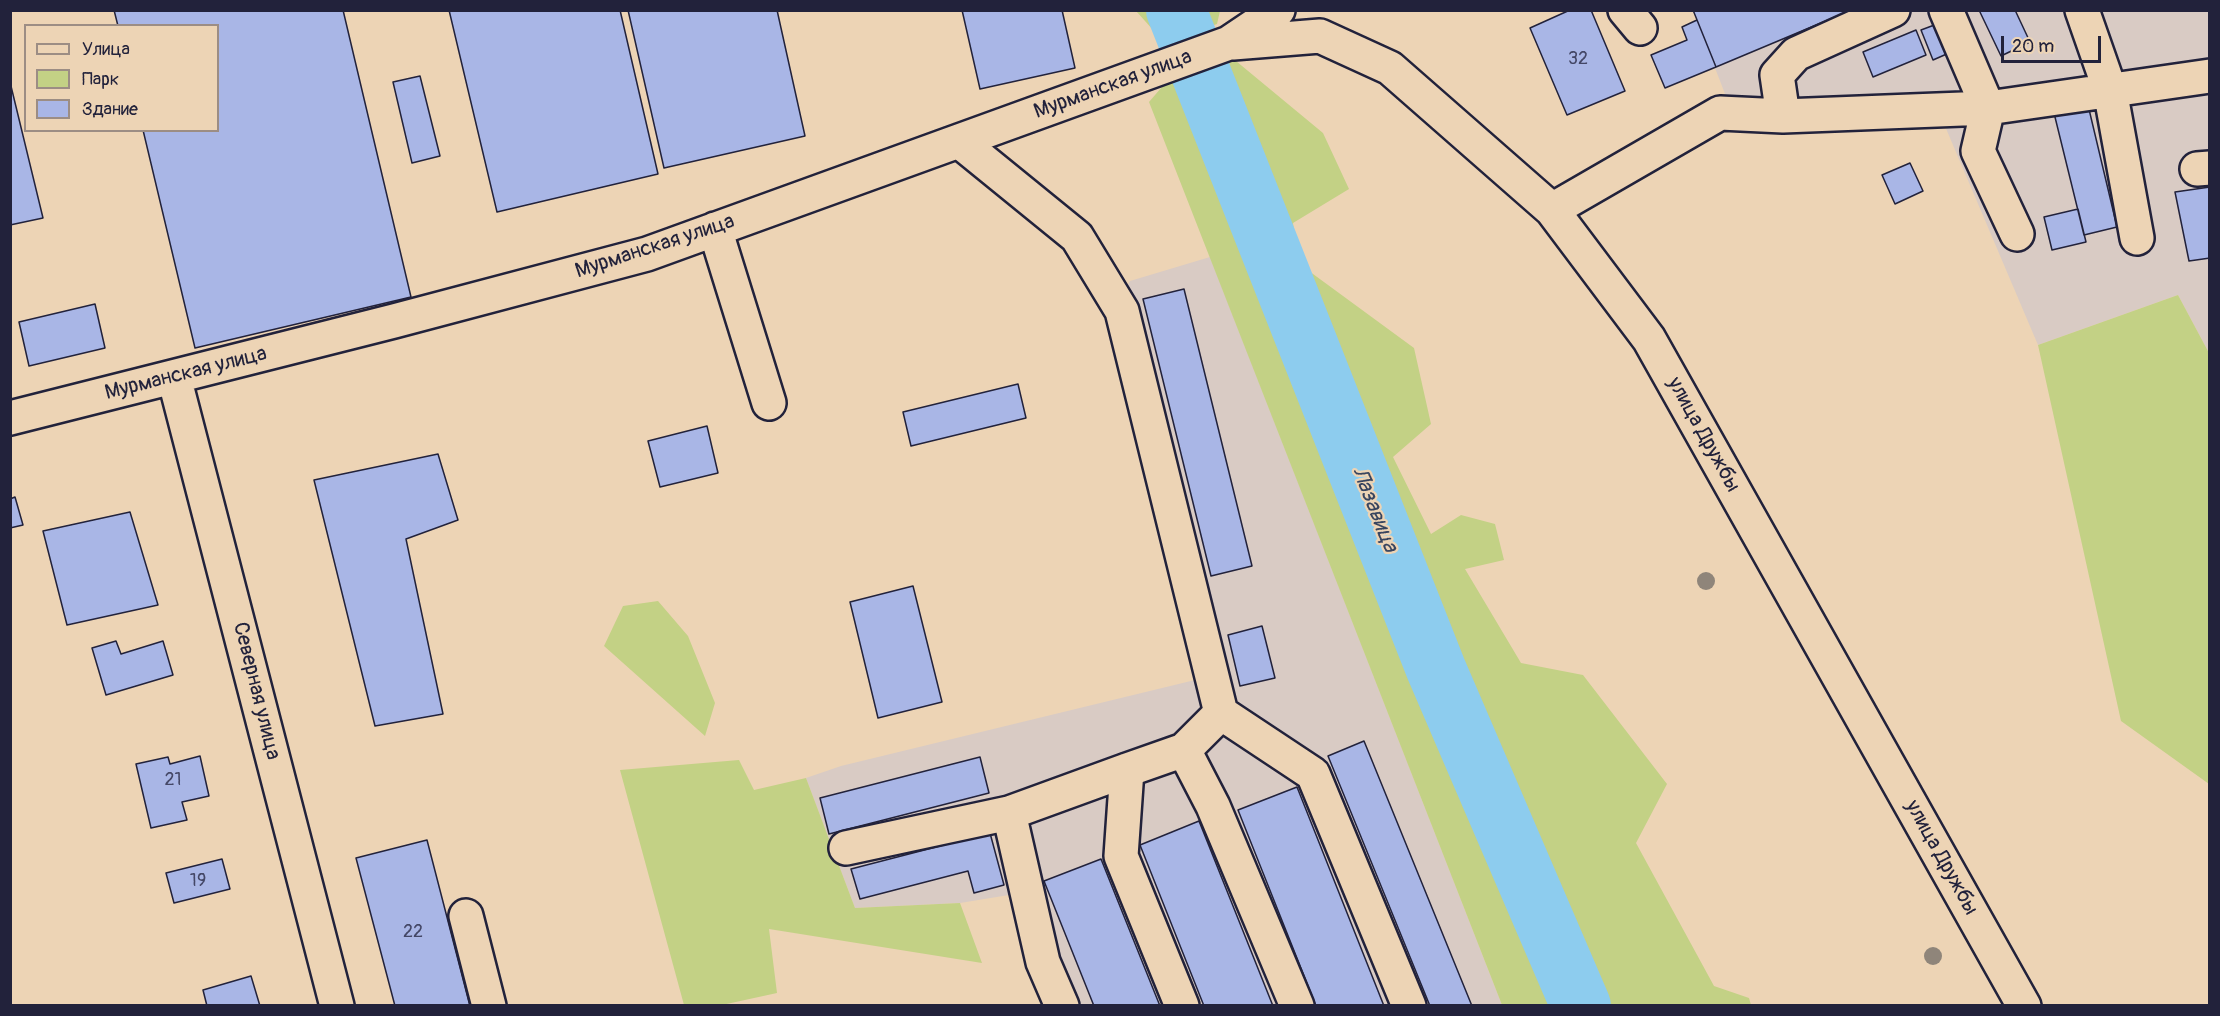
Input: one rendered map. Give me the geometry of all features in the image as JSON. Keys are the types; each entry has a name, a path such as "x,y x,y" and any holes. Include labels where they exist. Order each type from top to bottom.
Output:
{"street":[{"name":"Мурманская улица","path":"10,418 647,254 1229,43 1278,10"},
{"path":"1783,116 1777,75 1796,54 1893,10"},
{"path":"1946,10 1988,108 1977,151 2017,234"},
{"path":"2082,10 2110,90 2137,238"},
{"name":"улица Дружбы","path":"1229,43 1320,36 1390,68 1552,210 1649,339 2024,1005"},
{"path":"1552,210 1720,113 1783,116 1988,108 2210,76"},
{"path":"959,141 1077,237 1122,312 1221,713 1313,774 1408,1005"},
{"path":"715,230 769,404"},
{"name":"Северная улица","path":"174,377 337,1005"},
{"path":"846,848 1009,813 1184,750 1221,713"},
{"path":"1184,750 1214,806 1297,1005"},
{"path":"1128,770 1121,856 1182,1005"},
{"path":"1009,813 1043,962 1062,1005"},
{"path":"466,916 489,1005"}],"shaded area":[{"path":"1693,11 2209,11 2209,353 2178,295 2038,345 1933,98 1727,99"},
{"path":"1210,257 1502,1005 1045,1005 1009,895 960,903 855,908 806,778 841,766 1195,680 1106,321 1130,281"}],"green space":[{"path":"1136,11 1220,11 1217,24 1163,41"},
{"path":"1236,61 1323,133 1349,189 1293,223 1298,263 1414,348 1431,424 1393,457 1431,534 1461,515 1495,524 1504,560 1465,569 1521,663 1583,675 1667,784 1636,843 1714,986 1749,998 1751,1005 1502,1005 1149,102 1174,73"},
{"path":"2178,295 2209,353 2209,784 2121,721 2038,345"},
{"path":"658,601 688,636 715,703 705,736 604,646 623,606"},
{"path":"739,760 754,790 806,778 855,908 960,903 982,963 769,929 777,993 722,1005 684,1005 620,770"}],"building":[{"path":"114,10 343,10 411,297 195,348 143,132 219,132 219,24 118,24"},
{"path":"449,10 620,10 658,174 497,212"},
{"path":"628,10 777,10 805,136 664,168"},
{"path":"962,10 1062,10 1075,68 980,89"},
{"path":"1570,10 1591,10 1625,91 1567,115 1530,28"},
{"path":"1693,10 1852,10 1716,67"},
{"path":"1979,10 2015,10 2030,42 2001,56"},
{"path":"1697,20 1716,67 1665,88 1651,55 1687,40 1682,27"},
{"path":"1937,24 1949,53 1933,60 1921,30"},
{"path":"1916,30 1926,55 1873,77 1863,52"},
{"path":"420,76 440,156 412,163 393,82"},
{"path":"10,82 43,218 10,225"},
{"path":"2088,105 2117,227 2084,235 2054,113"},
{"path":"1910,163 1923,191 1895,204 1882,175"},
{"path":"2210,187 2210,258 2189,261 2175,192"},
{"path":"2078,209 2086,242 2052,250 2044,217"},
{"path":"1184,289 1252,566 1211,576 1143,299"},
{"path":"95,304 105,348 29,366 19,322"},
{"path":"1018,384 1026,418 911,446 903,412"},
{"path":"707,426 718,473 660,487 648,441"},
{"path":"438,454 458,520 406,539 443,714 375,726 314,480"},
{"path":"15,497 23,525 10,528 10,499"},
{"path":"130,512 158,605 67,625 43,531"},
{"path":"913,586 942,702 878,718 850,602"},
{"path":"1262,626 1275,678 1240,686 1228,635"},
{"path":"116,641 121,654 163,641 173,675 106,695 92,648"},
{"path":"1364,741 1472,1006 1430,1006 1328,756"},
{"path":"200,756 209,796 182,802 187,820 151,828 136,764 168,757 170,764"},
{"path":"980,757 989,793 829,834 820,798"},
{"path":"1297,787 1384,1006 1316,1006 1238,810"},
{"path":"1199,821 1273,1006 1204,1006 1140,845"},
{"path":"990,833 1004,885 974,893 968,871 860,899 851,869"},
{"path":"427,840 470,1006 395,1006 356,858"},
{"path":"222,859 230,889 174,903 166,873"},
{"path":"1101,859 1160,1006 1094,1006 1044,881"},
{"path":"251,976 260,1006 207,1006 203,990"}],"waterway":[{"name":"Лазавица","path":"1176,10 1436,669 1581,1006"}]}
